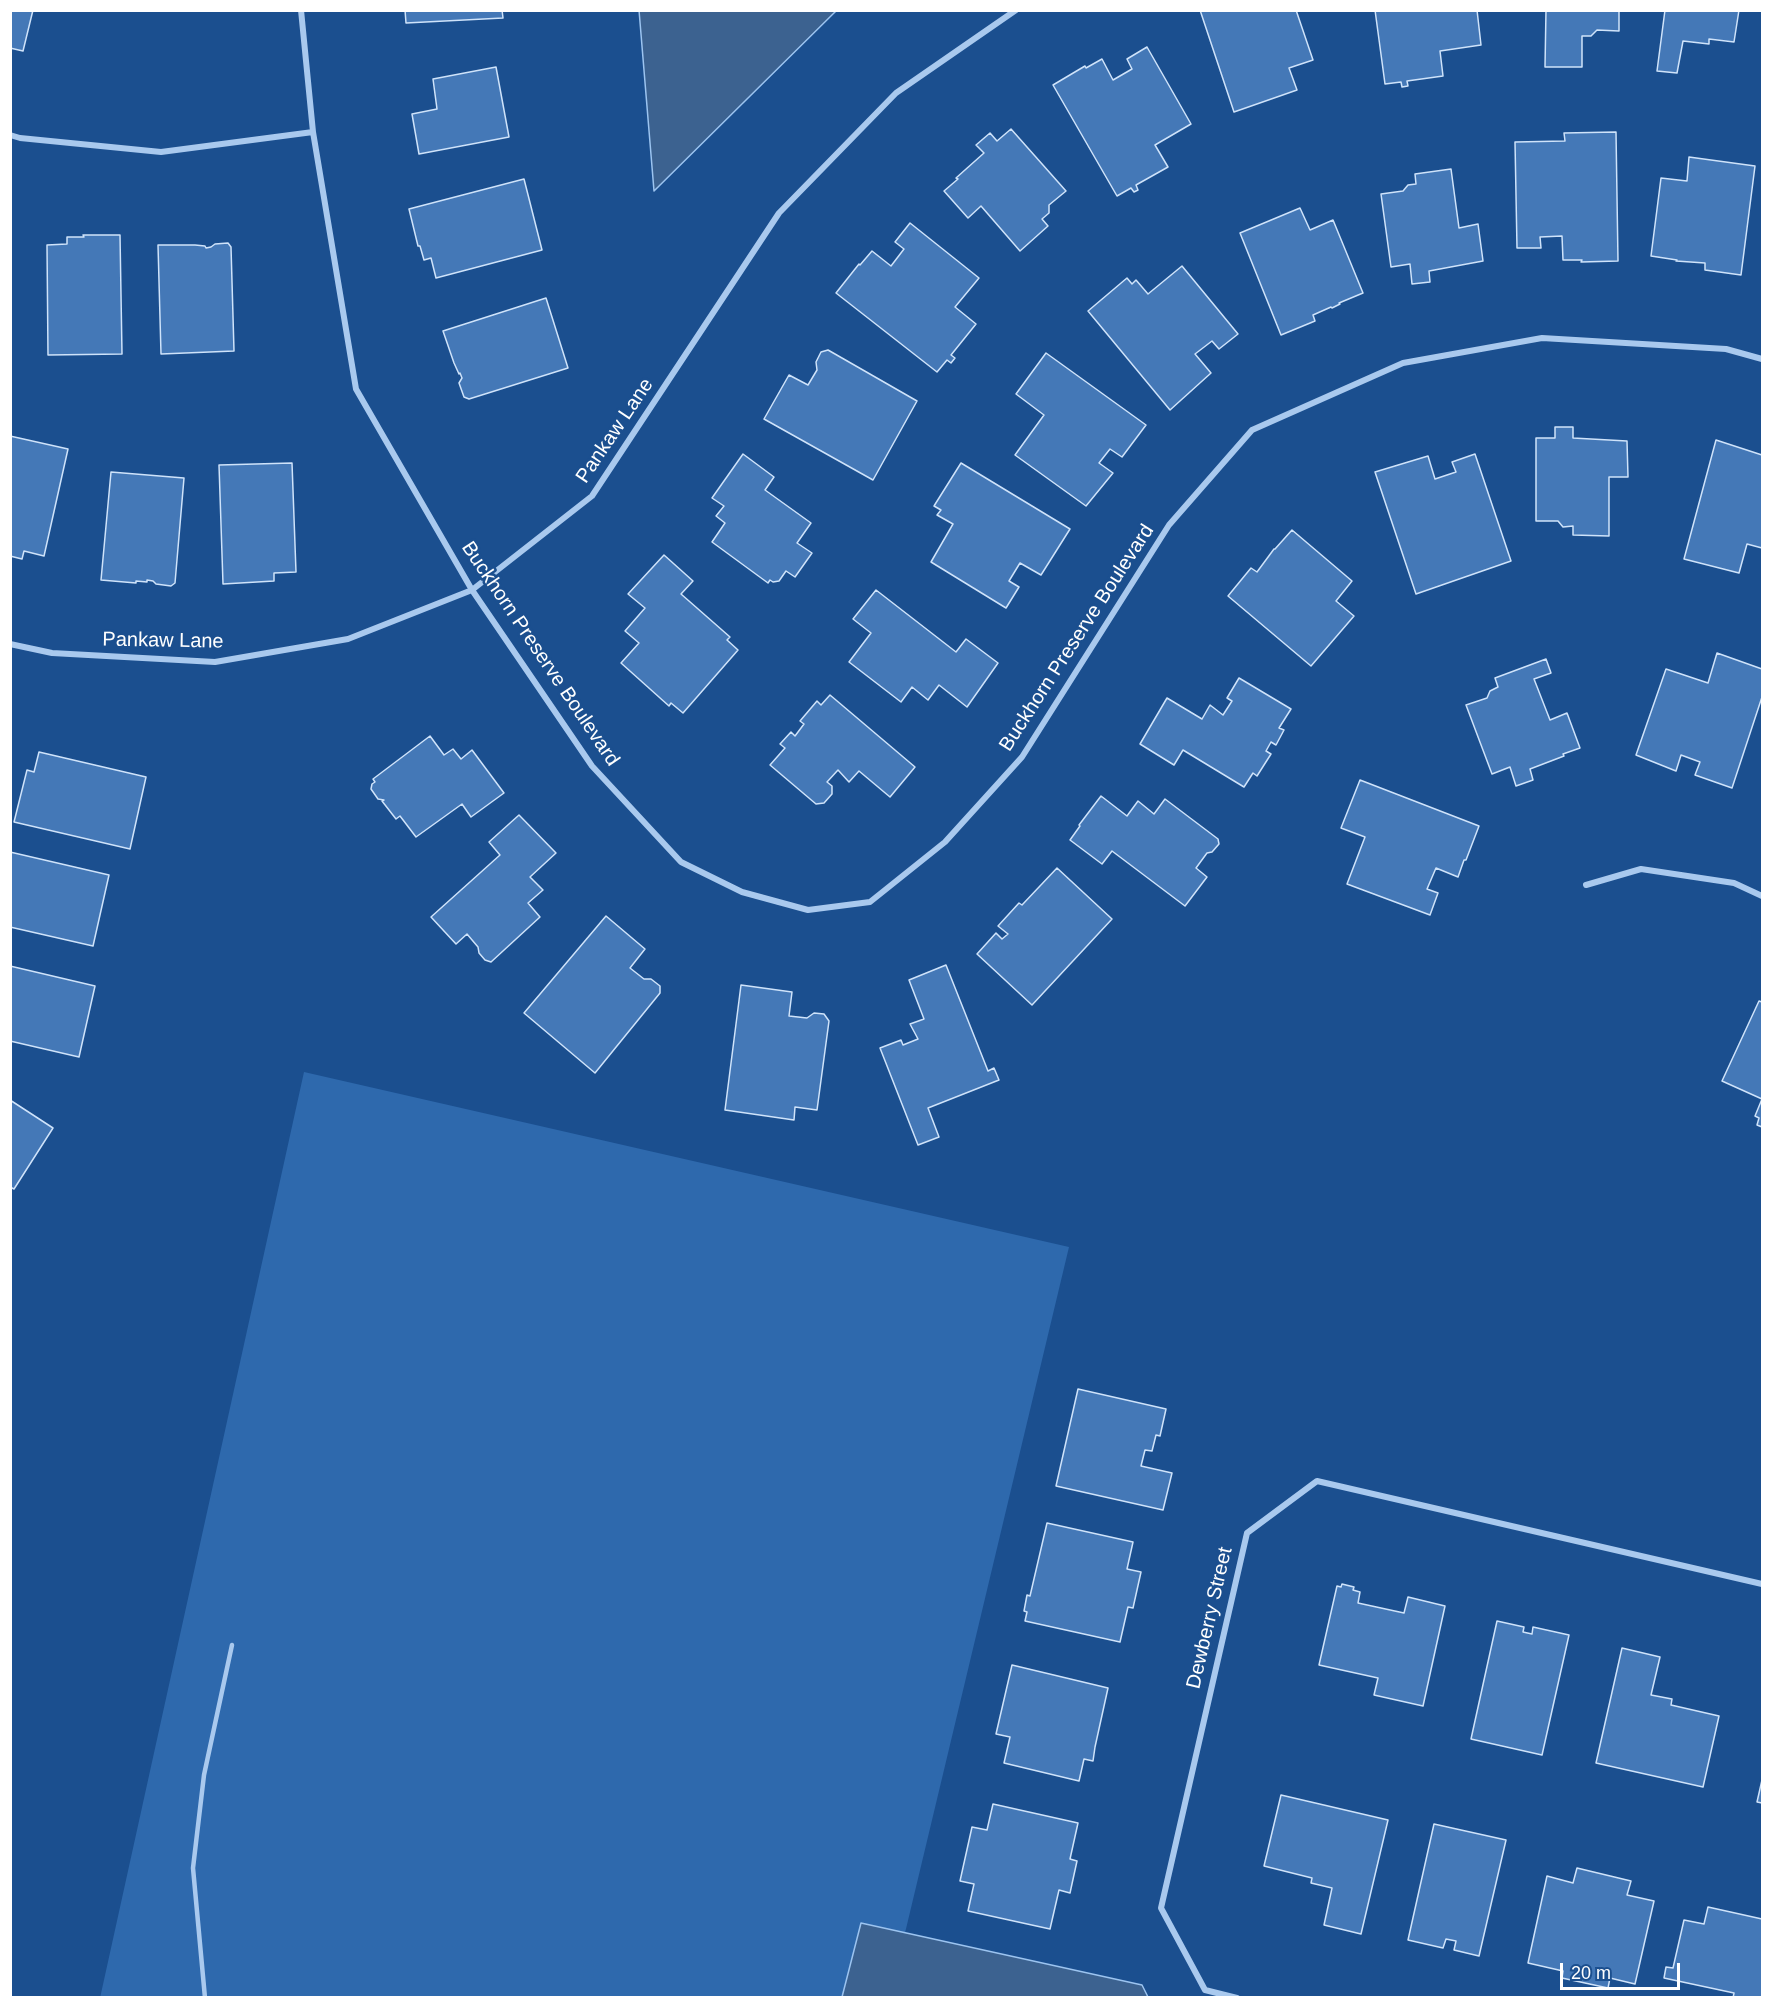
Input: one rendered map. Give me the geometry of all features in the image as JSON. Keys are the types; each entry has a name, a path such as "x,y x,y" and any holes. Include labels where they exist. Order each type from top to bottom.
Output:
{"street":[{"name":"Buckhorn Preserve Boulevard","path":"301,10 313,132 356,389 472,590 592,766 681,862 742,892 808,910 870,902 945,842 1022,758 1169,525 1252,430 1403,363 1542,338 1726,349 1762,359"},
{"name":"Pankaw Lane","path":"10,644 52,653 215,662 348,639 472,590 592,496 779,213 896,93 1016,10"},
{"path":"10,135 20,138 161,152 313,132"},
{"path":"1586,885 1641,869 1734,883 1762,897"},
{"name":"Dewberry Street","path":"1237,1998 1205,1990 1161,1908 1247,1533 1317,1481 1762,1584"}],"lane":[{"path":"205,1998 193,1868 204,1775 232,1645"}],"shaded area":[{"path":"639,10 836,10 836,11 654,191"},
{"path":"304,1072 1069,1247 905,1933 861,1924 842,1997 100,1998"},
{"path":"861,1923 1142,1985 1148,1997 842,1997"}],"building":[{"path":"10,10 33,10 23,51 10,48"},
{"path":"405,10 502,10 503,18 406,23"},
{"path":"1200,10 1296,10 1313,60 1289,68 1297,90 1234,112"},
{"path":"1375,10 1477,10 1481,45 1440,51 1443,76 1407,81 1408,86 1402,87 1401,82 1385,84"},
{"path":"1546,10 1619,10 1619,31 1597,30 1591,36 1582,36 1582,67 1545,67"},
{"path":"1665,10 1739,10 1734,42 1709,39 1709,44 1683,41 1677,73 1657,71"},
{"path":"1147,47 1191,124 1155,145 1168,167 1136,185 1138,190 1134,192 1131,188 1117,196 1053,85 1102,59 1113,80 1132,69 1127,59"},
{"path":"496,67 509,137 419,154 412,114 437,109 433,79"},
{"path":"1011,129 1066,191 1049,205 1049,213 1042,219 1048,226 1020,251 981,206 968,218 944,191 984,153 976,145 990,133 997,141"},
{"path":"1616,132 1618,261 1563,260 1562,236 1540,237 1541,248 1517,248 1515,142 1565,141 1564,133"},
{"path":"1689,157 1755,166 1741,275 1705,270 1705,263 1651,256 1661,178 1687,181"},
{"path":"1451,169 1459,228 1478,224 1483,261 1429,271 1430,282 1412,284 1410,264 1391,267 1381,194 1403,191 1408,185 1416,184 1415,174"},
{"path":"524,179 542,250 436,278 431,258 424,260 420,246 418,246 409,209"},
{"path":"1300,208 1310,230 1333,220 1363,293 1313,315 1315,321 1281,335 1240,233"},
{"path":"910,223 979,278 955,307 976,324 951,355 955,358 951,363 947,360 937,372 836,293 872,251 891,266 904,249 895,242"},
{"path":"83,235 120,235 122,354 48,355 47,245 67,244 67,237 84,237"},
{"path":"228,243 231,247 234,351 161,354 158,245 195,245 206,248 215,244"},
{"path":"1182,266 1238,334 1219,349 1212,341 1195,354 1211,373 1170,410 1088,311 1127,278 1132,284 1136,280 1148,294"},
{"path":"546,298 568,368 469,399 464,397 459,383 462,378 443,331"},
{"path":"828,350 917,401 873,480 764,419 789,375 808,385 817,370 816,362 821,352"},
{"path":"1046,353 1146,425 1122,457 1110,449 1099,463 1113,473 1086,506 1015,455 1044,415 1016,394"},
{"path":"1555,427 1573,427 1573,438 1627,441 1628,477 1609,477 1609,536 1573,535 1573,526 1563,527 1558,521 1536,521 1536,438 1555,438"},
{"path":"10,436 68,449 44,556 24,551 22,559 10,556"},
{"path":"1716,440 1762,455 1762,548 1747,544 1739,573 1684,559"},
{"path":"743,454 774,477 765,490 811,523 797,543 812,553 795,577 786,571 779,581 770,580 768,583 712,542 725,523 716,516 724,506 712,498"},
{"path":"1475,454 1511,561 1416,594 1375,472 1428,456 1435,479 1456,472 1452,462"},
{"path":"292,463 296,572 274,573 274,581 223,584 219,465"},
{"path":"961,463 1070,529 1041,575 1020,563 1009,581 1019,587 1006,608 931,562 953,524 937,515 941,510 934,506"},
{"path":"111,472 184,478 175,583 171,586 147,580 147,582 136,581 136,583 101,580"},
{"path":"1292,530 1352,581 1336,601 1354,616 1311,666 1228,596 1251,568 1257,572"},
{"path":"664,555 693,581 681,594 730,637 727,640 738,650 683,713 671,703 669,706 621,663 639,643 625,631 645,608 628,594"},
{"path":"876,590 956,652 966,639 998,663 967,707 939,685 928,700 912,687 901,702 849,662 871,633 853,619"},
{"path":"1717,653 1762,669 1762,697 1732,788 1695,775 1700,762 1681,755 1676,771 1636,755 1666,669 1708,683"},
{"path":"1546,659 1551,673 1534,679 1550,720 1567,713 1580,748 1530,769 1533,780 1516,786 1510,767 1492,774 1466,705 1487,698 1490,691 1498,687 1495,678"},
{"path":"1239,678 1291,709 1279,728 1284,730 1276,745 1271,742 1266,751 1271,754 1257,776 1253,773 1244,787 1183,750 1174,765 1140,744 1167,698 1202,719 1210,705 1223,715 1232,701 1227,698"},
{"path":"830,695 915,767 890,797 859,771 849,782 838,770 827,782 832,786 832,794 824,803 816,804 770,765 785,748 780,744 791,732 795,736 804,724 800,721 817,701 821,705"},
{"path":"430,736 444,755 453,749 461,759 472,750 504,793 471,817 462,804 416,837 400,816 396,819 382,801 384,800 378,799 371,789 375,782 373,779"},
{"path":"39,752 146,777 130,849 14,822 27,770 34,772"},
{"path":"1360,780 1479,826 1458,877 1436,868 1427,889 1438,893 1430,915 1347,884 1365,837 1341,828"},
{"path":"1101,796 1127,816 1138,801 1154,814 1165,799 1218,839 1219,844 1212,852 1207,853 1196,868 1207,877 1185,906 1112,851 1102,864 1070,840"},
{"path":"519,815 556,853 530,877 543,890 528,903 540,917 491,962 485,960 479,953 478,947 467,934 456,944 431,917 500,855 489,842"},
{"path":"10,852 109,875 93,946 10,927"},
{"path":"1057,868 1112,919 1032,1005 977,954 996,933 1002,939 1008,934 998,926 1019,903 1022,905"},
{"path":"606,916 645,949 630,968 644,979 651,979 660,986 660,993 595,1073 524,1013"},
{"path":"946,965 988,1071 994,1068 999,1080 928,1108 939,1137 918,1145 880,1048 901,1040 903,1045 918,1039 910,1024 924,1019 909,980"},
{"path":"10,966 95,986 79,1057 10,1041"},
{"path":"741,985 792,992 789,1016 807,1018 814,1013 824,1014 829,1021 817,1110 795,1107 794,1120 725,1110"},
{"path":"1759,1001 1762,1002 1762,1099 1722,1081"},
{"path":"1762,1099 1762,1127 1757,1125 1759,1118 1755,1116"},
{"path":"10,1100 53,1128 14,1189 10,1187"},
{"path":"1078,1389 1166,1409 1160,1436 1156,1435 1152,1451 1145,1450 1141,1466 1172,1473 1163,1510 1056,1486"},
{"path":"1047,1523 1133,1542 1127,1569 1141,1572 1133,1608 1128,1607 1120,1642 1025,1621 1027,1595 1030,1596"},
{"path":"1342,1584 1354,1587 1353,1590 1360,1592 1358,1603 1404,1613 1408,1597 1445,1606 1423,1706 1374,1695 1378,1678 1319,1665 1337,1586 1341,1587"},
{"path":"1497,1621 1524,1627 1523,1632 1532,1634 1533,1627 1569,1635 1542,1755 1471,1739"},
{"path":"1622,1648 1660,1657 1651,1695 1672,1699 1671,1705 1719,1716 1703,1787 1596,1763"},
{"path":"1012,1665 1108,1688 1093,1761 1084,1759 1079,1781 1004,1763 1010,1737 996,1734"},
{"path":"1762,1780 1762,1803 1757,1802"},
{"path":"1281,1795 1388,1820 1361,1934 1324,1925 1332,1888 1311,1883 1312,1878 1264,1866"},
{"path":"993,1804 1078,1823 1070,1859 1077,1861 1070,1893 1059,1890 1050,1929 968,1911 974,1884 960,1881 972,1827 987,1830"},
{"path":"1434,1824 1506,1840 1479,1956 1454,1950 1456,1941 1446,1939 1443,1948 1408,1940"},
{"path":"1577,1868 1631,1881 1627,1895 1654,1901 1635,1984 1610,1978 1608,1988 1562,1978 1563,1971 1528,1963 1547,1876 1573,1883"},
{"path":"1708,1907 1762,1919 1762,1998 1733,1998 1734,1993 1664,1978 1666,1967 1673,1968 1684,1920 1704,1924"}]}
